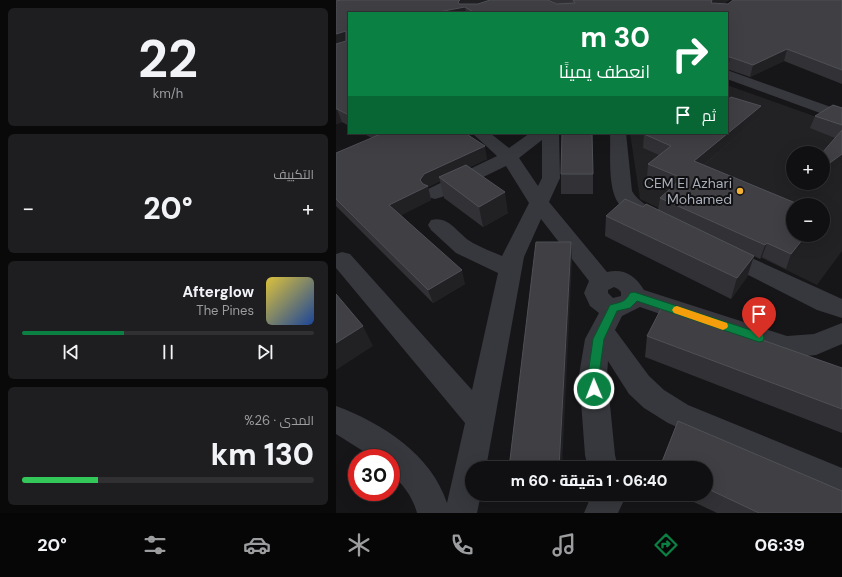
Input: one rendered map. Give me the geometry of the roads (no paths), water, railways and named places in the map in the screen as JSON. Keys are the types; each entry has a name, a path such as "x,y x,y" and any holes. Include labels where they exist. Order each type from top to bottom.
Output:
{"street":[{"path":"728,74 842,116"},
{"path":"481,134 509,157 539,203 602,282 614,279 626,282 631,286 617,312 598,339 593,375 601,461"},
{"path":"435,193 509,157 540,134"},
{"path":"461,513 513,257 551,178 552,134"},
{"path":"618,134 622,191 627,201 644,215 665,225"},
{"path":"438,225 464,248 510,269"},
{"path":"706,245 825,303 842,309"},
{"path":"342,260 480,419"},
{"path":"617,312 787,347 816,344 842,333"},
{"path":"617,312 640,385 654,399 678,414 842,484"},
{"path":"336,420 365,433 410,468 426,491 433,513"},
{"path":"600,513 607,501"}],"place":[{"name":"CEM El Azhari Mohamed","path":"740,191"}]}
